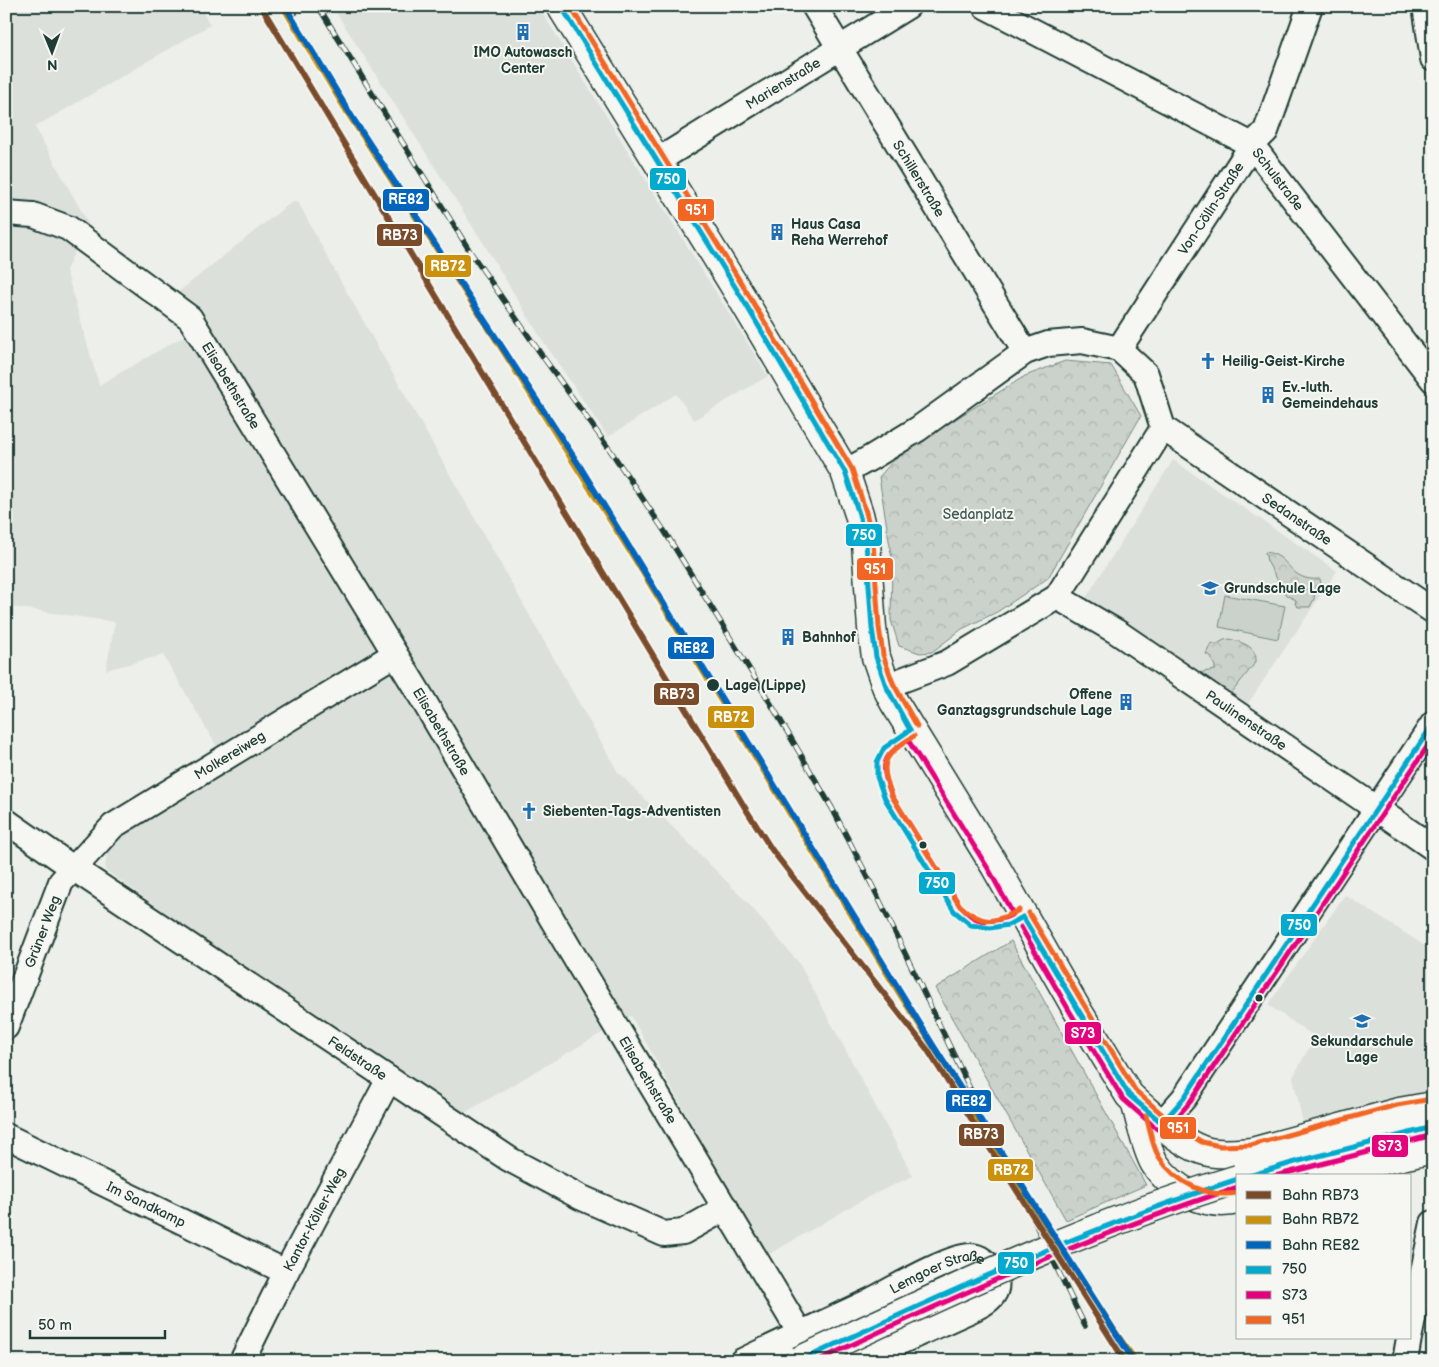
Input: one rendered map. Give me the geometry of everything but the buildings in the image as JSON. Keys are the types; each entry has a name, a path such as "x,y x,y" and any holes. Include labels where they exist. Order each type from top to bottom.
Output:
{"main road":[{"path":"561,6 742,298 845,472 859,514 866,543 876,657 886,686 995,866 1076,1008 1134,1102 1153,1129 1192,1147 1209,1152 1245,1153 1399,1112 1433,1106"},
{"path":"1316,1167 1433,1127"},
{"path":"1153,1129 1154,1162 1170,1181 1187,1193 1200,1199 1228,1201"},
{"path":"1263,1174 1316,1167 1356,1166 1433,1150"},
{"path":"800,1361 1004,1266 1155,1206 1236,1180"}],"street":[{"name":"Schillerstraße","path":"814,6 1026,352"},
{"name":"Marienstraße","path":"657,161 908,6"},
{"name":"Schulstraße","path":"985,6 1252,145 1433,380"},
{"name":"Von-Cölln-Straße","path":"1119,349 1252,145 1266,131 1310,6"},
{"path":"1425,6 1433,59"},
{"name":"Elisabethstraße","path":"6,213 33,215 68,228 190,318 395,654 800,1333"},
{"path":"845,472 918,429 1026,352 1048,344 1082,341 1119,349 1146,374 1163,428 1057,597 947,663 886,686"},
{"name":"Sedanstraße","path":"1163,428 1433,611"},
{"name":"Paulinenstraße","path":"1057,597 1117,632 1433,848"},
{"name":"Molkereiweg","path":"73,868 113,826 395,654"},
{"path":"1153,1129 1184,1098 1433,724"},
{"name":"Feldstraße","path":"6,821 389,1080 509,1158 580,1196 664,1234 683,1232 726,1208"},
{"name":"Grüner Weg","path":"6,1027 60,882 73,868"},
{"name":"Kantor-Köller-Weg","path":"242,1361 286,1272 389,1080"},
{"name":"Im Sandkamp","path":"6,1136 286,1272"},
{"path":"1412,1324 1433,1223"},
{"name":"Lemgoer Straße","path":"742,1361 948,1262 970,1256 982,1258 990,1267 997,1284 994,1294 986,1302 858,1361"},
{"path":"800,1333 825,1361"},
{"path":"1405,1361 1410,1340"}],"shaded area":[{"path":"6,6 200,6 210,25 35,127 88,223 66,270 99,385 177,340 205,328 177,293 285,207 297,200 340,280 618,772 747,902 799,963 913,1176 868,1197 766,1256 631,1016 461,1115 289,999 105,870 107,850 121,834 230,769 163,655 106,670 115,622 6,606"},
{"path":"332,6 538,6 768,376 694,420 676,394 608,437 541,338 487,249"},
{"name":"Grundschule Lage","path":"1173,460 1337,571 1243,711 1082,604"},
{"name":"Sekundarschule Lage","path":"1345,895 1433,951 1433,1095 1303,1123 1293,1077 1315,1037 1268,1005"}],"green space":[{"name":"Sedanplatz","path":"1065,361 1111,365 1141,416 1048,578 997,612 962,629 932,652 920,653 899,646 891,620 892,559 879,477 892,462 925,438 1025,376"},
{"path":"1265,552 1280,558 1295,573 1301,576 1309,579 1320,579 1321,584 1315,586 1314,599 1310,607 1298,607 1295,604 1296,600 1286,595 1267,561"},
{"path":"1225,595 1285,606 1278,639 1219,627"},
{"path":"1230,639 1252,649 1256,662 1229,696 1198,675 1215,670 1212,657 1206,654 1211,643 1217,644"},
{"path":"1011,941 1146,1185 1066,1220 935,988"}],"railway":[{"path":"290,6 295,13"},
{"path":"318,6 471,253 610,450 665,532 771,704 832,808 877,895 973,1095"},
{"path":"1029,1211 1085,1326"}],"rail line":[{"name":"RB73","path":"261,6 747,811 772,850 927,1049 1125,1361"},
{"name":"RE82","path":"285,6 354,120 581,468 933,1045 1131,1357"},
{"name":"RB72","path":"285,10 347,112 493,335 634,558 977,1118 1136,1361"}],"transit line":[{"name":"750","path":"561,6 742,298 845,472 859,514 866,543 876,657 886,686 910,730"},
{"name":"951","path":"570,6 748,294 852,469 866,512 873,542 879,627 883,655 893,683 917,726"},
{"name":"750","path":"1162,1123 1184,1098 1433,724"},
{"name":"750","path":"910,730 884,748 877,762 877,777 885,799 954,911 971,925 990,928 1008,925 1023,917"},
{"name":"951","path":"914,736 896,749 886,760 886,775 892,796 960,906 975,917 988,920 1002,918 1019,910"},
{"name":"S73","path":"1168,1128 1190,1102 1433,738"},
{"name":"S73","path":"908,740 989,870 1013,914 988,921 973,917 960,906 892,796 886,778 885,764 892,752 908,740"},
{"name":"951","path":"1029,913 1135,1090 1174,1125 1202,1142 1220,1146 1251,1145 1397,1105 1432,1099"},
{"name":"750","path":"1023,917 1129,1095 1162,1123"},
{"name":"S73","path":"1021,927 1123,1099 1157,1129"},
{"name":"951","path":"1146,1116 1157,1153 1174,1174 1193,1187 1204,1191 1226,1194 1236,1193"},
{"name":"750","path":"1256,1174 1295,1162 1433,1127"},
{"name":"S73","path":"1283,1174 1433,1135"},
{"name":"750","path":"800,1361 908,1311 1071,1240 1236,1180"},
{"name":"S73","path":"817,1361 1025,1267 1130,1225 1236,1188"}],"place":[{"name":"IMO Autowasch Center","path":"523,32"},
{"name":"Haus Casa Reha Werrehof","path":"777,232"},
{"name":"Heilig-Geist-Kirche","path":"1208,361"},
{"name":"Ev.-luth. Gemeindehaus","path":"1268,395"},
{"name":"Grundschule Lage","path":"1210,588"},
{"name":"Bahnhof","path":"788,637"},
{"name":"Lage (Lippe)","path":"713,685"},
{"name":"Offene Ganztagsgrundschule Lage","path":"1126,702"},
{"name":"Siebenten-Tags-Adventisten","path":"529,811"},
{"name":"Sekundarschule Lage","path":"1362,1021"}]}
